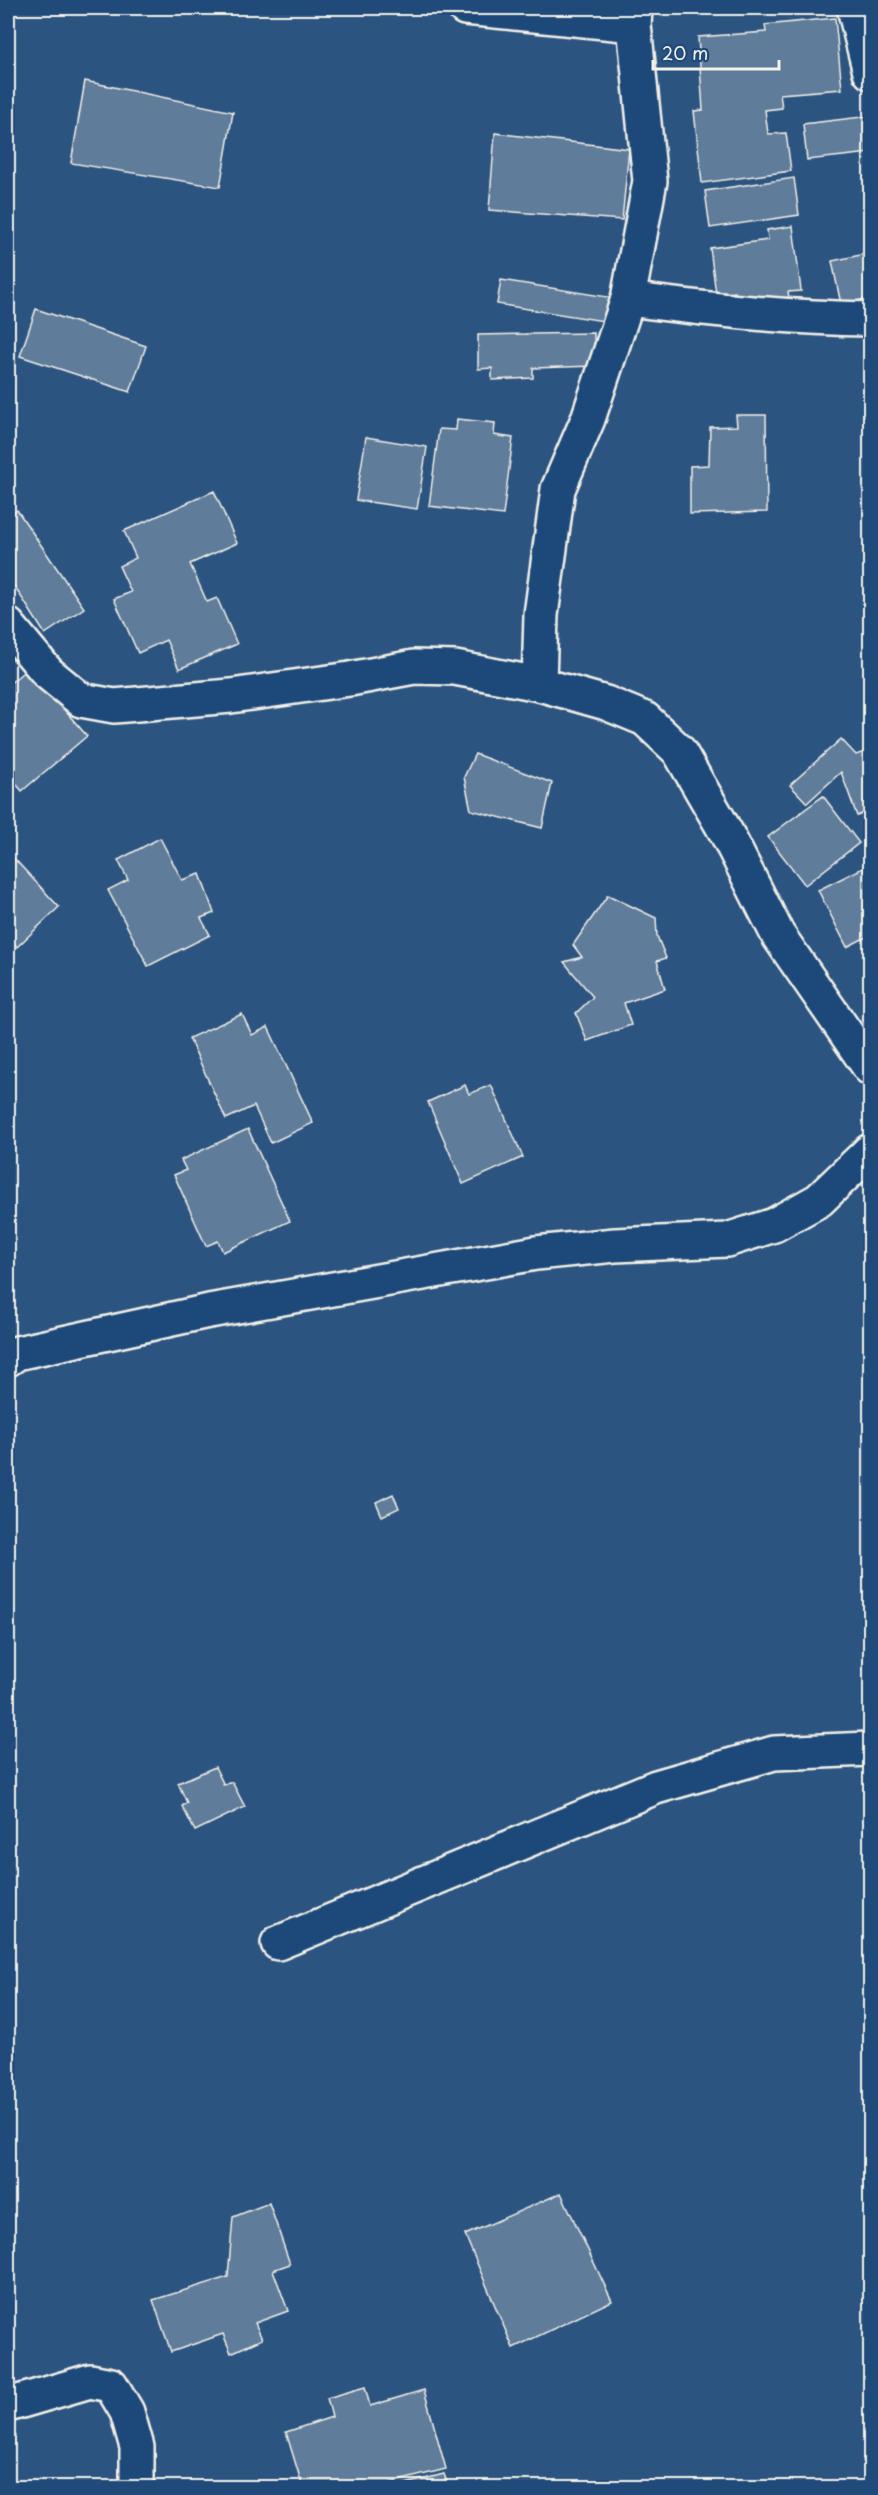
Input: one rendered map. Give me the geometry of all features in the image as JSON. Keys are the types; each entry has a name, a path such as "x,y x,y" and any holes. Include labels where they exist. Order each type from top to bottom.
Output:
{"street":[{"path":"465,8 634,16 650,181 628,299 588,419 558,489 540,615 539,684"},
{"path":"854,8 870,72"},
{"path":"628,299 708,310 804,318 870,319"},
{"path":"8,625 48,673 81,700 114,706 231,696 350,679 414,667 455,668 539,684 606,703 645,719 679,751 727,834 778,935 870,1068"},
{"path":"8,1359 17,1353 209,1311 536,1253 615,1245 727,1240 774,1225 819,1200 870,1151"},
{"path":"278,1943 656,1787 774,1753 870,1749"},
{"path":"8,2405 90,2381 111,2385 127,2412 137,2446 137,2487"}],"building":[{"path":"835,18 842,89 780,94 782,108 765,110 768,134 786,133 791,171 702,183 694,111 703,110 698,37 766,32 765,25"},
{"path":"85,81 233,112 220,187 71,163"},
{"path":"870,116 870,153 807,160 803,124"},
{"path":"495,133 629,149 622,220 489,210"},
{"path":"794,178 799,215 710,228 705,191"},
{"path":"793,226 801,291 788,292 791,307 766,310 765,297 737,301 735,292 716,294 710,248 768,240 767,230"},
{"path":"870,253 870,298 841,304 832,261"},
{"path":"501,280 614,298 610,322 497,304"},
{"path":"36,309 146,346 130,392 20,356"},
{"path":"594,333 594,366 533,368 533,378 492,380 492,368 478,369 478,335"},
{"path":"736,415 766,415 767,512 690,514 690,466 709,465 710,427 737,426"},
{"path":"457,419 495,423 494,435 513,438 503,515 429,506 439,429 456,430"},
{"path":"366,437 427,447 417,509 356,500"},
{"path":"214,491 237,543 190,564 207,602 217,598 237,644 179,669 166,640 138,653 114,599 131,592 119,566 136,558 124,531"},
{"path":"17,510 84,608 45,634 8,576 8,516"},
{"path":"28,668 87,736 22,791 8,774 8,685"},
{"path":"841,739 856,755 870,750 870,811 857,816 841,772 807,803 790,785"},
{"path":"475,754 552,783 542,828 471,810 464,777"},
{"path":"823,796 859,843 805,885 768,837"},
{"path":"160,838 182,880 200,874 214,913 201,918 210,935 148,966 108,890 128,880 118,860"},
{"path":"8,852 59,907 17,947 8,937"},
{"path":"869,865 870,935 847,947 818,890"},
{"path":"608,895 656,918 657,936 666,958 657,961 665,989 624,1003 631,1025 587,1041 576,1013 593,997 564,962 582,957 573,945"},
{"path":"242,1014 252,1035 268,1027 313,1123 271,1143 254,1106 226,1119 189,1038"},
{"path":"465,1085 469,1094 491,1085 523,1157 463,1184 428,1102"},
{"path":"248,1129 290,1221 223,1252 218,1241 206,1246 174,1175 186,1170 181,1160"},
{"path":"393,1494 399,1508 382,1516 376,1502"},
{"path":"215,1767 224,1785 232,1782 245,1807 195,1831 182,1806 187,1803 178,1783"},
{"path":"561,2193 612,2301 513,2348 465,2235"},
{"path":"269,2203 290,2264 273,2270 288,2311 255,2323 262,2339 231,2353 223,2334 171,2352 153,2300 228,2277 233,2217"},
{"path":"365,2387 370,2406 424,2390 446,2469 370,2488 303,2488 286,2432 332,2417 327,2398"},
{"path":"444,2474 449,2488 390,2488"}]}
